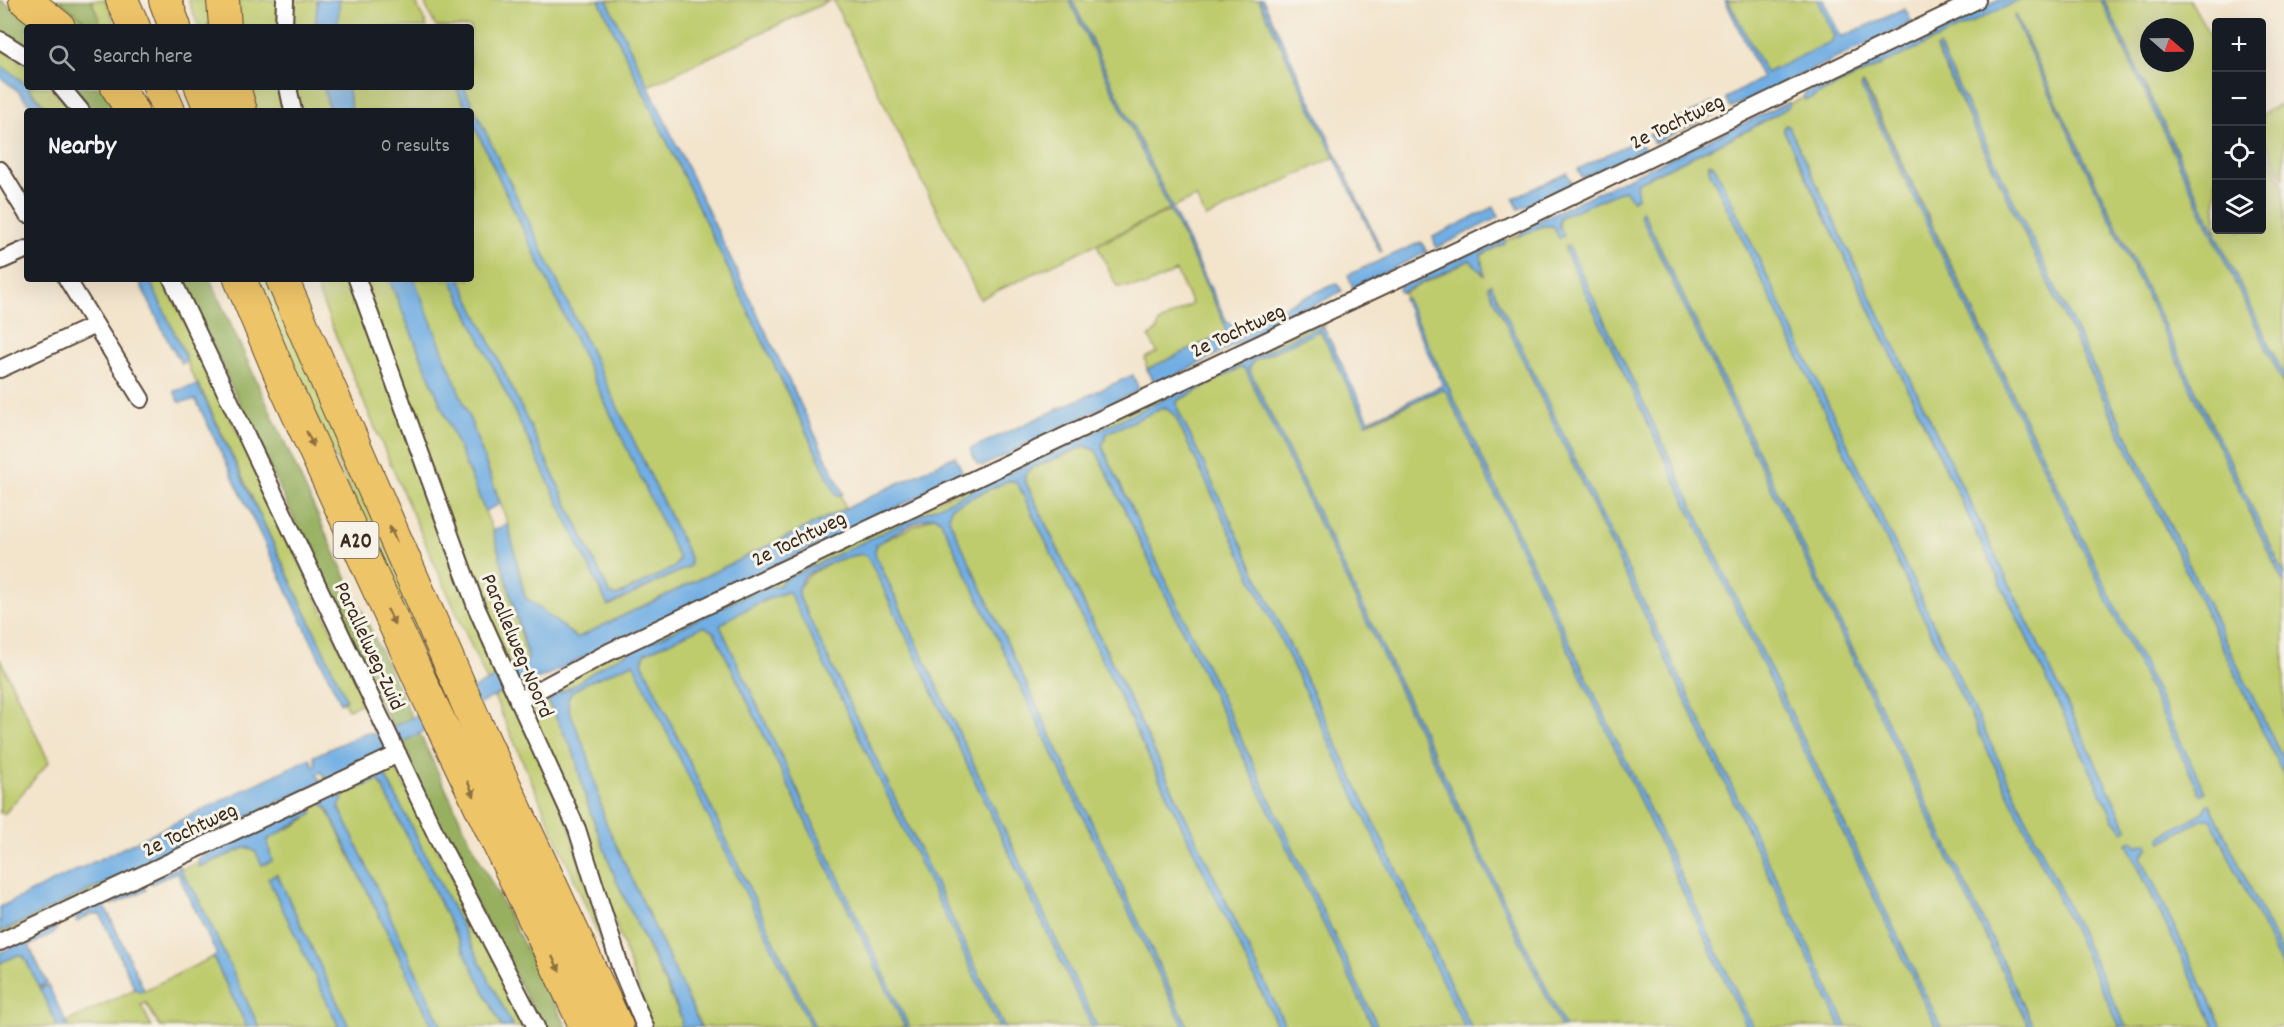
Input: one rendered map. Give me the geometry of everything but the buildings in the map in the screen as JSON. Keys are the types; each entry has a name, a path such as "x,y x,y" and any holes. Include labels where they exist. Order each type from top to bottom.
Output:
{"highway":[{"path":"25,0 55,24"},
{"path":"122,0 133,24"},
{"path":"165,0 174,24"},
{"path":"223,0 225,24"},
{"path":"119,90 130,108"},
{"path":"160,90 168,108"},
{"path":"202,90 210,108"},
{"path":"235,90 240,108"},
{"name":"A20","path":"223,282 262,363 285,386"},
{"name":"A20","path":"241,282 285,386 426,693 586,1027"},
{"name":"A20","path":"283,282 458,684 617,1027"},
{"name":"A20","path":"300,282 336,375 336,404"}],"street":[{"path":"284,24 285,0"},
{"name":"2e Tochtweg","path":"516,696 1511,225 1977,0"},
{"path":"0,40 24,55"},
{"path":"64,90 78,108"},
{"path":"289,90 292,108"},
{"path":"0,170 24,209"},
{"path":"0,261 24,250"},
{"path":"69,282 141,399"},
{"name":"Parallelweg-Zuid","path":"173,282 440,843 536,1027"},
{"name":"Parallelweg-Noord","path":"358,282 473,598 502,667 577,829 621,969 645,1027"},
{"path":"0,369 95,326"},
{"name":"2e Tochtweg","path":"0,942 396,751"}],"green space":[{"path":"0,0 42,24 24,24 24,49 0,34"},
{"path":"37,0 59,0 89,24 66,24"},
{"path":"59,0 91,0 99,19 98,24 89,24"},
{"path":"91,0 106,0 115,24 98,24 99,19"},
{"path":"188,0 220,0 221,24 198,24"},
{"path":"238,0 279,0 278,24 239,24"},
{"path":"290,0 317,0 316,24 289,24"},
{"path":"339,0 415,0 426,24 338,24"},
{"path":"423,0 599,0 837,496 841,496 846,508 577,638 525,597 508,524 470,419 415,282 452,282 608,606 690,566 690,558 465,90 474,90 474,24 435,24"},
{"path":"607,0 831,0 648,86"},
{"path":"833,0 1069,0 1170,209 980,299"},
{"path":"1072,0 1259,0 1335,157 1206,218 1196,197 1172,208"},
{"path":"1728,0 1817,0 1834,36 1831,42 1766,73"},
{"path":"2020,0 2101,0 2284,385 2284,574 2015,15 2284,584 2284,762 1942,52 1936,49 2284,776 2284,958 2210,804 2205,811 2160,837 2162,842 2203,819 2211,819 2284,971 2284,1027 2222,1027 2141,857 2149,847 2147,843 2136,846 2127,844 2215,1027 2126,1027 1713,164 1708,164 2120,1027 2034,1027 1643,212 1640,214 2029,1027 1941,1027 1570,249 1565,247 1936,1027 1847,1027 1491,284 1488,286 1841,1027 1753,1027 1403,293 1470,260 1484,275 1481,255 1505,243 1506,240 1548,224 1553,226 1559,237 1563,235 1559,226 1560,217 1624,190 1633,200 1637,197 1636,183 1750,129 1790,104","holes":["1863,84 1866,87 2204,792","1787,125 2127,828 2114,820 1783,129"]},
{"path":"2104,0 2190,0 2212,39 2212,226"},
{"path":"0,48 24,64 24,84 0,65"},
{"path":"31,90 54,90 70,108 47,108"},
{"path":"72,90 107,90 120,108 88,108"},
{"path":"248,90 284,90 287,108 252,108"},
{"path":"295,90 325,90 328,108 298,108"},
{"path":"348,90 457,90 466,108 351,108"},
{"path":"2284,103 2284,180 2266,142 2266,112"},
{"path":"474,125 679,559 675,567 616,596 610,594 461,282 474,282"},
{"path":"2266,150 2284,188 2284,376 2216,234 2266,234"},
{"path":"1170,210 1224,322 1226,333 1147,369 1145,358 1157,352 1149,337 1157,330 1159,323 1192,304 1176,271 1145,286 1117,287 1097,245"},
{"path":"150,282 165,282 366,702 348,709 344,702 346,698 201,389 191,373 185,355"},
{"path":"182,282 211,282 348,582 476,853 567,1027 542,1027 454,860"},
{"path":"254,282 272,282 597,1027"},
{"path":"314,282 351,282 569,826 609,961 536,790 348,365"},
{"path":"363,282 390,282 493,531 528,658 526,663 513,670 481,607"},
{"path":"1323,319 1325,324 1321,326 783,580 780,585 757,590 605,664 568,689 552,695 548,702 574,753 587,803 616,880 682,1020 680,1027 652,1027 577,815 529,710 531,703 593,663"},
{"path":"1320,330 1368,423 1442,389 1447,392 1747,1027 1565,1027 1249,369 1253,361"},
{"path":"1239,368 1244,368 1247,372 1561,1027 1471,1027 1178,410 1177,401"},
{"path":"1162,407 1170,410 1175,416 1465,1027 1378,1027 1102,446 1107,433"},
{"path":"1086,446 1096,451 1106,471 1373,1027 1286,1027 1024,478 1027,472 1034,467"},
{"path":"1004,481 1015,481 1019,486 1278,1027 1188,1027 949,519 951,507"},
{"path":"935,516 941,520 1184,1027 1097,1027 875,554 876,545"},
{"path":"866,555 875,571 1092,1027 1004,1027 800,599 798,589 817,570 843,558"},
{"path":"789,592 999,1027 909,1027 720,626 753,606"},
{"path":"704,626 714,632 905,1027 815,1027 642,662 645,653"},
{"path":"0,659 49,762 5,813 0,813"},
{"path":"633,663 811,1027 701,1027 605,821 588,756 569,710 568,699 572,692 586,683"},
{"path":"376,755 375,759 0,936 0,932"},
{"path":"392,767 396,769 529,1027 513,1027 385,775 377,773"},
{"path":"379,780 502,1027 442,1027 339,807 343,798 341,795"},
{"path":"322,804 326,807 433,1027 349,1027 277,874 268,878 339,1027 259,1027 195,892 181,873 182,869 197,863 200,867 247,847 256,852 262,865 272,861 266,846 270,837 296,825 312,814 312,809"},
{"path":"18,955 24,957 39,987 43,986 40,989 58,1027 0,1027 0,963"},
{"path":"213,957 247,1027 160,1027 146,1003 141,1005 152,1027 69,1027 66,1022 135,989 141,992"}],"water":[{"path":"317,0 339,0 338,24 316,24"},
{"path":"599,0 607,0 843,493 841,496 837,496"},
{"path":"1069,0 1072,0 1227,322 1236,328 1337,283 1342,291 1174,376 1155,383 1147,369 1226,333 1224,322"},
{"path":"1259,0 1263,0 1382,251 1380,252"},
{"path":"1725,0 1728,0 1766,73 1831,42 1834,36 1817,0 1823,0 1841,37 1905,9 1912,23 1730,108 1726,98 1762,78"},
{"path":"1998,0 2020,0 1806,100 1803,97 1805,93"},
{"path":"2101,0 2104,0 2212,226 2212,234"},
{"path":"2015,15 2284,574 2284,584 2014,18"},
{"path":"1939,46 2284,762 2284,776 1936,48"},
{"path":"0,65 20,79 24,83 24,90 30,90 46,108 32,108 18,91 0,77"},
{"path":"1863,84 2205,792 2203,794 2200,794 1861,87"},
{"path":"325,90 348,90 351,108 328,108"},
{"path":"457,90 465,90 690,558 690,566 608,606 452,282 461,282 610,594 617,596 675,567 679,559 474,125 474,108 466,108"},
{"path":"1789,102 1789,107 1750,129 1636,183 1638,197 1633,200 1624,190 1560,217 1559,226 1564,236 1559,238 1553,226 1542,226 1519,236 1522,228"},
{"path":"1712,103 1718,113 1654,143 1649,134"},
{"path":"1785,125 1789,127 2127,828 2124,832 2114,820 1783,128"},
{"path":"1639,139 1644,149 1582,178 1578,169"},
{"path":"1710,163 1716,169 2126,1027 2120,1027 1709,170"},
{"path":"1567,173 1572,183 1519,209 1513,198"},
{"path":"1494,207 1499,217 1436,248 1433,237"},
{"path":"1642,210 2034,1027 2029,1027 1640,214"},
{"path":"2212,234 2216,234 2284,376 2284,385"},
{"path":"1502,238 1506,240 1505,243 1481,255 1484,275 1470,260 1401,293 1399,290 1400,286"},
{"path":"1421,242 1427,252 1353,288 1348,275"},
{"path":"1567,246 1941,1027 1936,1027 1565,250"},
{"path":"139,282 150,282 186,361 182,364 169,343"},
{"path":"390,282 415,282 470,419 500,504 485,511"},
{"path":"1491,284 1847,1027 1841,1027 1488,286"},
{"path":"1406,298 1753,1027 1747,1027 1447,393 1442,389 1366,423 1320,330 1253,361 1249,369 1565,1027 1561,1027 1247,373 1244,368 1239,368 1177,401 1178,410 1471,1027 1465,1027 1439,975 1175,416 1165,407 1107,433 1102,446 1378,1027 1373,1027 1096,451 1086,446 1034,467 1027,472 1024,479 1286,1027 1278,1027 1019,486 1010,480 951,507 949,519 1188,1027 1184,1027 941,521 935,516 912,524 876,545 875,554 1097,1027 1092,1027 875,571 866,555 860,555 835,561 805,576 798,589 800,599 1004,1027 999,1027 789,592 753,606 720,626 909,1027 905,1027 714,632 704,626 645,653 642,662 815,1027 811,1027 633,663 586,683 572,692 568,699 569,710 588,756 605,821 701,1027 680,1027 682,1020 677,1007 616,880 587,803 574,753 548,702 553,695 568,689 605,664 757,590 780,585 783,580 1318,326 1324,328 1369,420 1443,385 1403,299"},
{"path":"1133,375 1139,390 983,466 977,464 970,449"},
{"path":"198,385 346,698 341,703 196,400 179,402 174,391"},
{"path":"955,456 962,476 545,676 519,684 326,780 322,772 317,774 321,782 0,932 0,907 310,758 313,766 316,765 314,756 365,733 378,734 526,663 528,658 493,531 508,524 525,597 577,638"},
{"path":"377,773 385,775 513,1027 502,1027 379,780 361,787 360,782"},
{"path":"337,793 343,798 339,807 442,1027 433,1027 327,807 322,804 322,801"},
{"path":"2210,804 2284,958 2284,971 2211,819 2203,819 2162,842 2160,840 2160,837 2205,811 2206,805"},
{"path":"307,806 312,809 312,814 267,840 272,861 262,865 256,852 247,847 199,867 198,859 238,837"},
{"path":"2133,841 2137,846 2147,843 2149,846 2141,857 2222,1027 2215,1027 2132,854 2127,843"},
{"path":"180,866 195,892 259,1027 247,1027 213,957 217,955 177,872 151,884 150,880"},
{"path":"277,874 349,1027 339,1027 268,878"},
{"path":"143,883 146,890 111,905 108,899"},
{"path":"103,902 144,990 141,992 135,989 100,914 91,914 77,922 75,917"},
{"path":"52,927 57,928 55,932 29,946 47,983 39,987 24,956 18,955 0,963 0,953"},
{"path":"48,985 69,1027 58,1027 40,989"}]}
